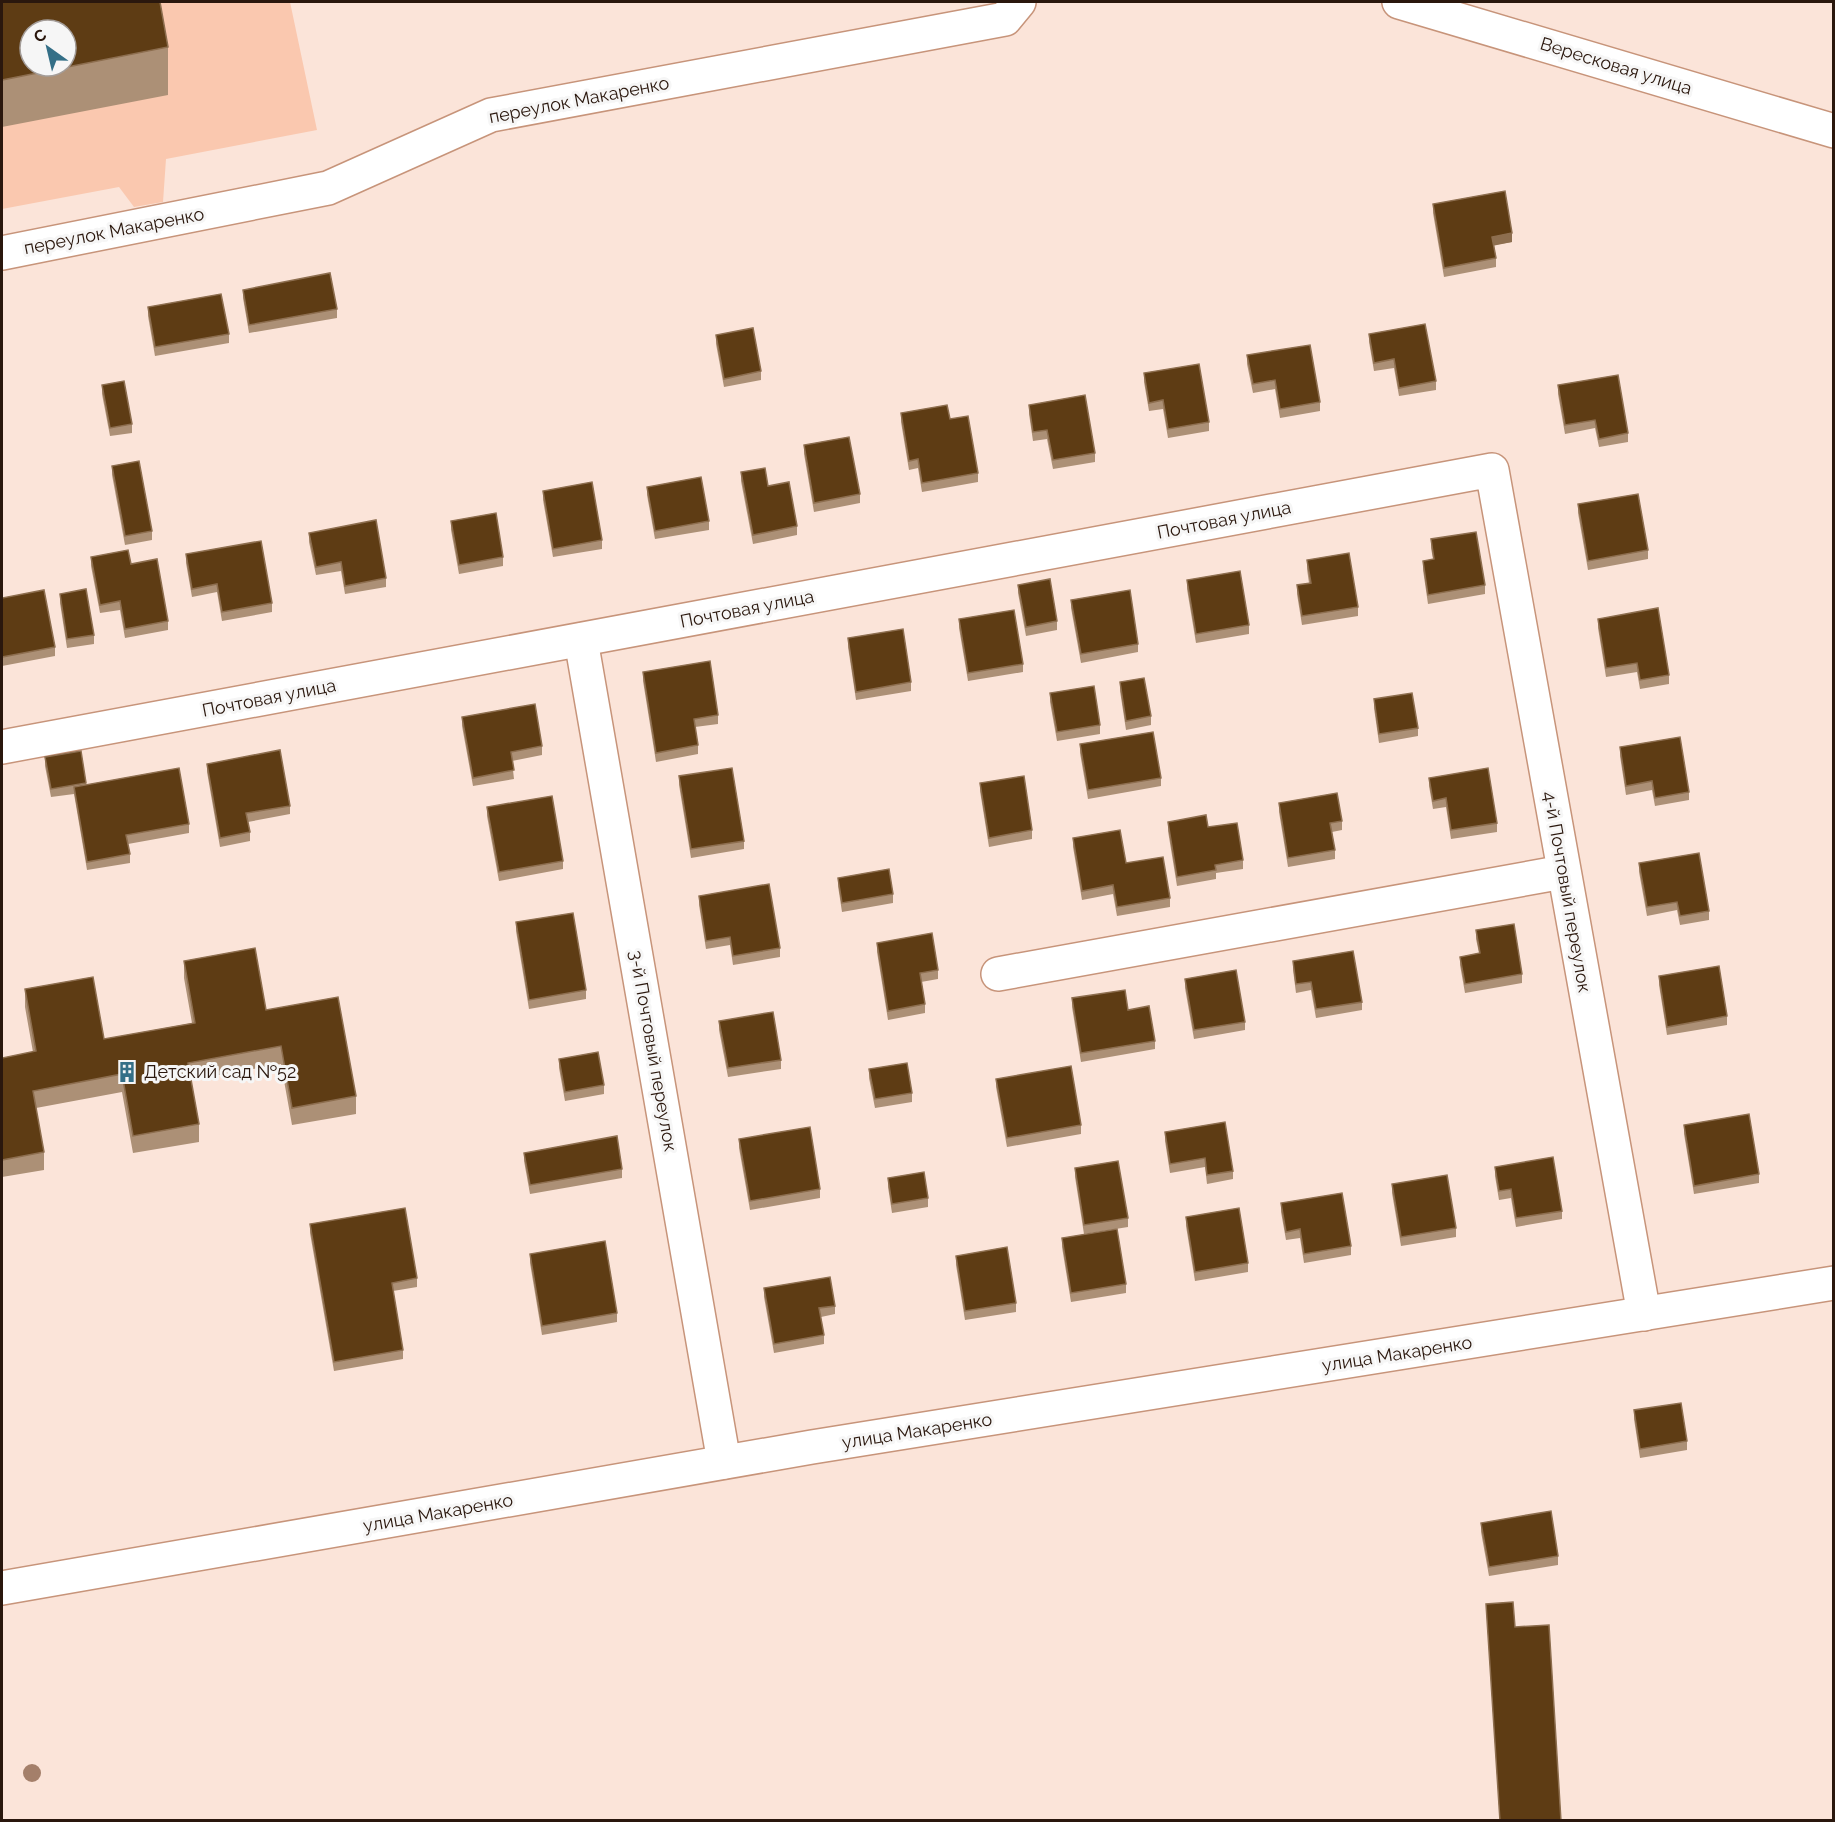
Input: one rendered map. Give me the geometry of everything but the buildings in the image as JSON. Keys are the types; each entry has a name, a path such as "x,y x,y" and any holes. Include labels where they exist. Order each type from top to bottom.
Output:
{"street":[{"name":"переулок Макаренко","path":"2,253 328,188 491,115 1005,19 1019,2"},
{"name":"Вересковая улица","path":"1400,2 1833,131"},
{"name":"Почтовая улица","path":"2,747 1492,470"},
{"name":"4-й Почтовый переулок","path":"1492,470 1644,1314"},
{"name":"3-й Почтовый переулок","path":"581,640 724,1462"},
{"path":"998,974 1563,872"},
{"name":"улица Макаренко","path":"2,1588 724,1462 1833,1283"}],"shaded area":[{"path":"2,2 290,2 317,130 166,159 163,202 134,207 119,187 2,209"}],"place":[{"name":"Детский сад №52","path":"127,1072"}]}
